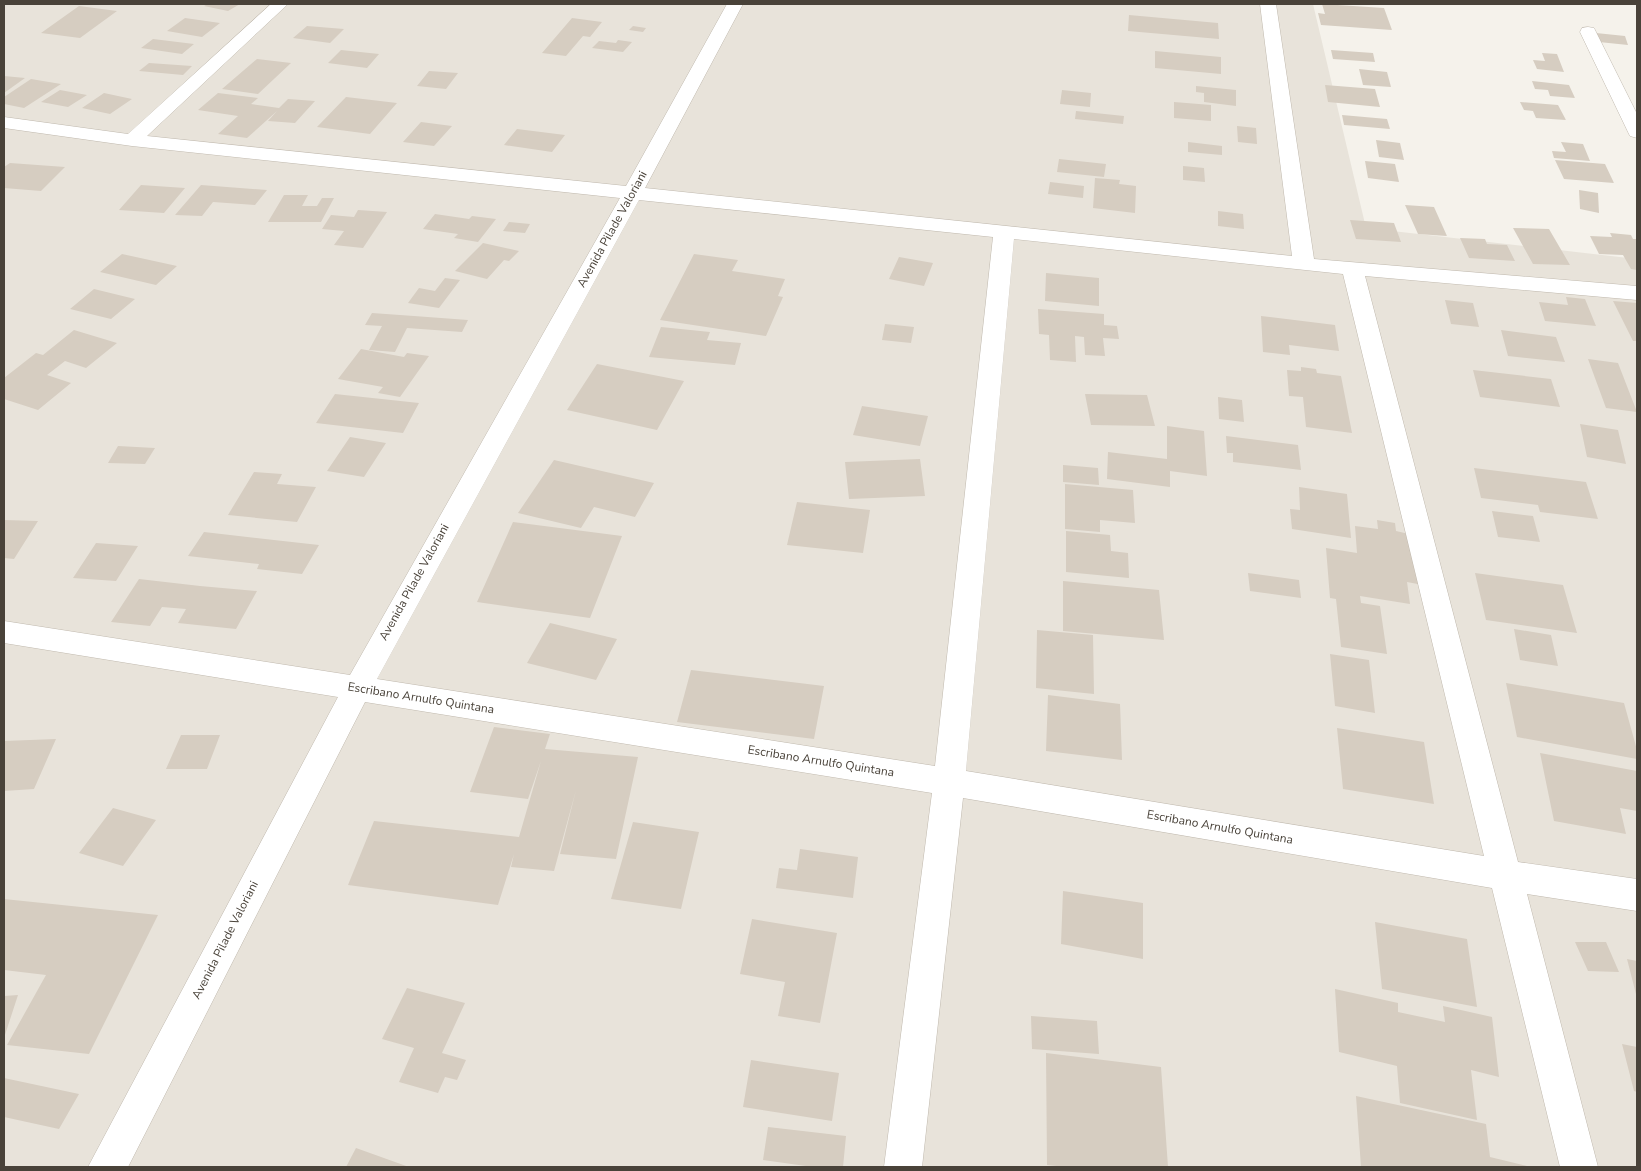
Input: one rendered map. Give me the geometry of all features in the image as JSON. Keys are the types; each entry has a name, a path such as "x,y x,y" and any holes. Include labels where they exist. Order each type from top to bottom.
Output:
{"street":[{"path":"132,140 280,4"},
{"name":"Avenida Pilade Valoriani","path":"107,1167 356,687 632,194 735,4"},
{"path":"1268,4 1304,264"},
{"path":"1588,32 1637,132"},
{"path":"4,123 132,140 1004,234 1352,270 1637,293"},
{"path":"903,1167 950,782 1004,234"},
{"path":"1352,270 1579,1167"},
{"name":"Escribano Arnulfo Quintana","path":"4,632 950,782 1504,875 1637,895"}],"shaded area":[{"path":"4,4 1313,4 1366,228 1637,259 1637,1167 4,1167"}],"building":[{"path":"208,4 240,4 228,11 204,6"},
{"path":"1322,4 1384,8 1392,30 1321,25 1318,13 1325,14"},
{"path":"79,6 117,11 80,38 41,33"},
{"path":"1129,15 1218,23 1219,39 1128,31"},
{"path":"185,18 220,23 202,37 167,31"},
{"path":"572,18 602,22 590,37 583,36 566,56 542,53"},
{"path":"307,26 344,29 330,43 293,38"},
{"path":"633,26 646,28 643,32 629,30"},
{"path":"1596,33 1625,36 1628,45 1599,42"},
{"path":"153,39 194,44 182,54 141,48"},
{"path":"618,40 632,42 623,52 592,48 599,41 616,43"},
{"path":"341,50 379,54 367,68 328,63"},
{"path":"1331,50 1373,53 1375,62 1333,59"},
{"path":"1155,51 1221,57 1221,74 1155,68"},
{"path":"1542,53 1557,54 1564,72 1537,69 1533,60 1545,61"},
{"path":"257,59 291,63 258,94 222,89"},
{"path":"149,63 192,66 183,75 139,71"},
{"path":"1359,69 1387,72 1391,87 1363,85"},
{"path":"429,71 458,73 446,89 417,86"},
{"path":"4,76 25,78 4,93"},
{"path":"31,79 61,84 24,108 4,104 4,97"},
{"path":"1532,81 1569,85 1575,98 1550,96 1548,90 1535,89"},
{"path":"1325,85 1375,89 1380,107 1328,102"},
{"path":"1196,86 1236,90 1236,106 1204,102 1204,93 1196,92"},
{"path":"60,90 87,95 68,107 41,102"},
{"path":"1062,90 1091,93 1090,107 1060,104"},
{"path":"104,93 132,99 110,114 82,108"},
{"path":"218,93 258,98 251,104 279,108 288,99 315,101 295,123 268,121 277,111 247,138 218,134 238,116 198,110"},
{"path":"346,97 397,103 370,134 317,127"},
{"path":"1174,102 1211,105 1211,121 1174,118"},
{"path":"1520,102 1558,105 1566,120 1536,118 1533,111 1524,110"},
{"path":"1076,111 1124,116 1123,124 1075,119"},
{"path":"1342,115 1387,119 1390,129 1344,125"},
{"path":"421,122 452,126 434,146 403,142"},
{"path":"1237,126 1256,128 1257,144 1238,142"},
{"path":"517,129 565,135 552,152 504,145"},
{"path":"1376,140 1400,143 1404,160 1379,157"},
{"path":"1188,142 1222,146 1222,155 1188,152"},
{"path":"1561,142 1583,144 1590,161 1554,158 1552,151 1566,152"},
{"path":"1059,159 1106,164 1104,177 1057,172"},
{"path":"1555,160 1605,164 1614,183 1564,179"},
{"path":"1365,161 1395,164 1399,182 1368,178"},
{"path":"10,163 65,167 41,191 4,188 4,167"},
{"path":"1183,166 1204,168 1205,182 1183,180"},
{"path":"1095,178 1120,180 1119,184 1136,186 1135,213 1093,208"},
{"path":"1050,182 1084,186 1083,198 1048,194"},
{"path":"141,185 185,188 164,213 119,210"},
{"path":"201,185 267,190 255,205 213,202 202,216 175,215"},
{"path":"1579,190 1598,193 1599,213 1580,209"},
{"path":"284,195 308,195 302,206 317,206 322,198 334,198 321,222 268,222"},
{"path":"1405,205 1434,207 1447,236 1418,234"},
{"path":"358,210 387,212 363,248 334,245 344,231 322,229 331,215 354,217"},
{"path":"1218,211 1243,214 1244,229 1218,226"},
{"path":"435,214 469,219 472,216 496,219 478,242 454,238 458,234 423,229"},
{"path":"1350,220 1394,223 1401,242 1356,239"},
{"path":"509,222 530,224 525,233 503,231"},
{"path":"1513,228 1549,229 1570,265 1533,264"},
{"path":"1610,233 1631,235 1633,239 1637,239 1637,270 1631,269 1623,255 1599,254 1590,236 1612,237"},
{"path":"1460,238 1485,239 1487,244 1507,245 1515,261 1469,258"},
{"path":"483,243 519,251 509,261 504,260 487,279 455,271"},
{"path":"122,254 177,266 156,285 100,272"},
{"path":"694,254 738,260 732,271 785,279 778,296 783,297 766,336 660,320"},
{"path":"899,257 933,263 924,286 889,279"},
{"path":"1046,273 1099,278 1099,306 1045,301"},
{"path":"445,278 460,280 439,308 408,303 419,288 435,291"},
{"path":"94,289 135,299 111,319 70,309"},
{"path":"1566,297 1585,299 1596,326 1545,321 1539,302 1568,305"},
{"path":"1445,300 1473,303 1479,327 1451,324"},
{"path":"1613,301 1637,303 1637,341 1633,341"},
{"path":"1038,309 1104,314 1104,325 1117,326 1119,339 1103,338 1105,356 1085,355 1084,337 1075,336 1076,362 1050,360 1049,335 1039,334"},
{"path":"372,313 468,320 462,332 407,328 395,352 369,350 382,326 365,325"},
{"path":"1261,316 1335,325 1339,351 1289,345 1290,355 1263,352"},
{"path":"885,324 914,327 911,343 882,340"},
{"path":"661,327 710,332 707,340 741,343 735,365 649,357"},
{"path":"74,330 117,343 86,368 65,361 47,375 71,383 38,410 4,399 4,378 36,353 43,355"},
{"path":"1501,330 1556,337 1565,362 1508,356"},
{"path":"361,349 404,357 407,353 429,356 400,397 378,393 383,387 338,379"},
{"path":"1588,359 1618,363 1637,412 1606,408"},
{"path":"597,364 684,381 657,430 567,410"},
{"path":"1301,367 1316,369 1317,373 1341,376 1352,433 1306,427 1303,397 1289,396 1287,370 1301,371"},
{"path":"1473,370 1551,379 1560,407 1480,397"},
{"path":"335,394 419,403 403,433 316,423"},
{"path":"1085,394 1147,395 1155,426 1091,425"},
{"path":"1218,397 1242,400 1244,422 1219,419"},
{"path":"862,406 928,416 920,446 853,435"},
{"path":"1580,424 1618,430 1626,464 1587,457"},
{"path":"1167,426 1204,431 1207,476 1170,471 1170,487 1107,479 1108,452 1167,459"},
{"path":"1226,436 1298,445 1301,470 1233,462 1233,453 1227,453"},
{"path":"350,437 386,443 364,477 327,471"},
{"path":"118,446 155,448 145,464 108,463"},
{"path":"920,459 925,496 849,499 845,462"},
{"path":"554,460 654,483 635,517 594,507 581,528 518,513"},
{"path":"1063,465 1098,468 1099,485 1063,482"},
{"path":"1474,468 1586,482 1598,519 1540,512 1538,505 1481,498"},
{"path":"254,472 282,474 277,484 316,487 297,522 228,515"},
{"path":"1065,484 1133,490 1135,523 1100,520 1100,532 1065,529"},
{"path":"1299,487 1347,494 1351,538 1292,529 1290,509 1300,510"},
{"path":"797,502 870,510 863,553 787,545"},
{"path":"1492,511 1533,516 1540,542 1498,537"},
{"path":"4,520 38,521 14,559 4,558"},
{"path":"1377,520 1395,523 1396,531 1409,534 1423,585 1407,582 1410,604 1360,596 1361,603 1380,606 1387,654 1341,647 1336,599 1330,598 1326,548 1357,553 1355,526 1378,529"},
{"path":"513,522 622,536 590,618 477,602"},
{"path":"1066,531 1110,535 1111,551 1128,553 1129,578 1066,572"},
{"path":"204,532 319,545 302,574 257,569 259,564 188,556"},
{"path":"96,543 138,546 116,581 73,578"},
{"path":"1248,573 1299,580 1301,598 1250,591"},
{"path":"1475,573 1563,585 1577,633 1486,620"},
{"path":"139,579 257,591 236,629 178,623 186,609 162,607 150,626 111,622"},
{"path":"1063,581 1159,590 1164,640 1063,631"},
{"path":"550,623 617,639 596,680 527,663"},
{"path":"1514,629 1551,635 1558,666 1520,660"},
{"path":"1037,630 1093,635 1094,694 1036,688"},
{"path":"1330,654 1369,660 1375,713 1335,706"},
{"path":"691,670 824,686 814,739 677,722"},
{"path":"1506,683 1624,703 1637,750 1637,759 1517,737"},
{"path":"1048,695 1120,704 1122,760 1046,751"},
{"path":"494,727 550,734 545,749 638,757 616,859 560,854 576,790 554,871 511,867 514,854 498,905 348,885 374,821 519,837 541,761 528,799 470,792"},
{"path":"1337,728 1424,742 1434,804 1343,789"},
{"path":"181,735 220,735 207,769 166,769"},
{"path":"56,739 34,789 4,791 4,741"},
{"path":"1540,753 1637,771 1637,811 1620,808 1626,834 1554,821"},
{"path":"113,808 156,820 123,866 79,853"},
{"path":"633,822 699,832 681,909 611,899"},
{"path":"800,849 858,857 853,898 776,888 779,868 797,870"},
{"path":"1063,891 1143,903 1143,959 1061,944"},
{"path":"4,899 158,915 89,1054 7,1045 46,975 4,970"},
{"path":"752,919 837,933 820,1023 778,1016 785,982 740,974"},
{"path":"1375,922 1467,939 1477,1007 1382,989"},
{"path":"1575,942 1606,942 1619,972 1588,971"},
{"path":"1627,959 1637,961 1637,998"},
{"path":"407,988 465,1003 442,1053 466,1060 457,1080 445,1077 438,1093 399,1082 414,1048 382,1039"},
{"path":"1335,989 1398,1003 1398,1012 1445,1022 1443,1006 1492,1017 1499,1077 1471,1070 1477,1120 1400,1103 1397,1066 1339,1052"},
{"path":"18,995 4,1038 4,996"},
{"path":"1031,1016 1097,1021 1099,1054 1032,1049"},
{"path":"1622,1044 1637,1047 1637,1092 1634,1091"},
{"path":"1046,1053 1161,1067 1168,1167 1066,1167 1047,1165"},
{"path":"751,1060 839,1073 832,1121 743,1107"},
{"path":"4,1078 79,1094 59,1129 4,1117"},
{"path":"1356,1096 1486,1124 1490,1157 1531,1167 1361,1167"},
{"path":"768,1127 846,1136 843,1167 813,1167 763,1160"},
{"path":"356,1148 409,1167 346,1167"}]}
